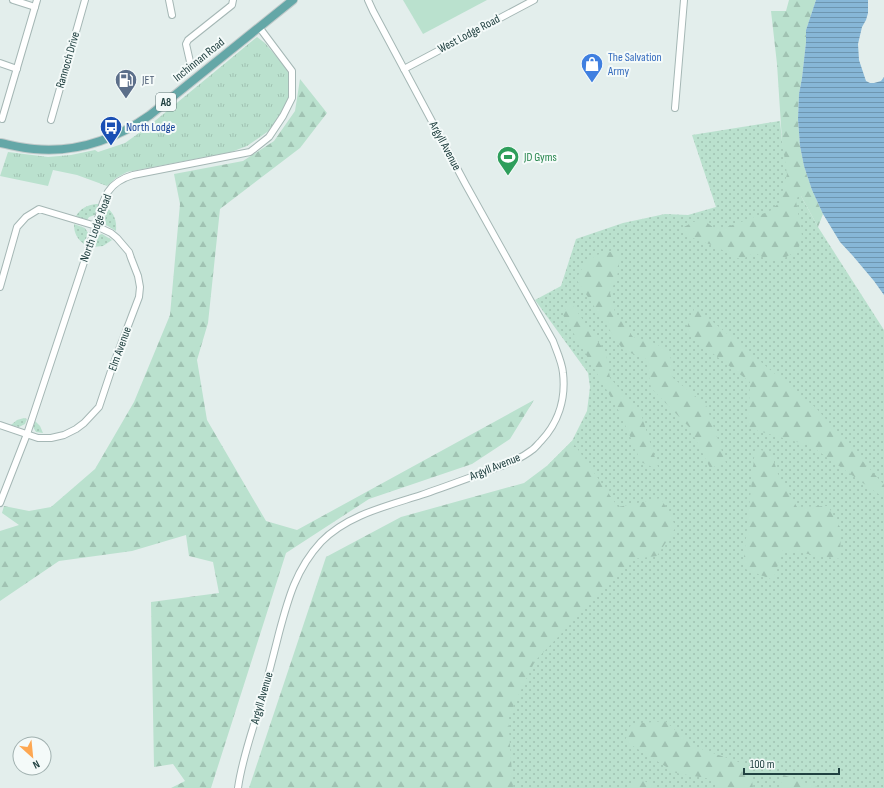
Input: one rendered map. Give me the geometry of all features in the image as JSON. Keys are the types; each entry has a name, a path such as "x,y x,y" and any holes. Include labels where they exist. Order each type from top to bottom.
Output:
{"main road":[{"name":"Inchinnan Road","path":"0,143 34,149 76,147 97,142 121,133 139,123 155,111 293,0"}],"street":[{"path":"13,0 35,7"},
{"path":"2,119 37,0"},
{"name":"Rannoch Drive","path":"51,120 85,0"},
{"path":"169,0 172,15"},
{"path":"192,66 186,44 188,40 232,5 234,0"},
{"name":"Argyll Avenue","path":"238,788 242,764 295,581 306,561 322,541 338,528 358,516 516,460 533,450 548,434 558,415 564,387 560,359 553,341 466,185 368,0"},
{"name":"West Lodge Road","path":"404,69 534,0"},
{"path":"675,108 684,0"},
{"name":"North Lodge Road","path":"0,503 27,434 104,198 108,191 116,183 133,175 250,152 269,137 284,116 292,98 292,71 259,27"},
{"path":"0,63 17,69"},
{"name":"Elm Avenue","path":"0,287 17,227 26,216 39,209 96,226 111,233 129,252 138,276 140,287 139,297 99,407 84,424 64,435 52,438 38,438 0,425"}],"green space":[{"path":"403,0 487,0 423,34"},
{"path":"789,0 816,0 806,30 806,42 799,94 798,119 800,146 804,166 812,190 823,214 818,227 801,196 798,196 796,201 802,236 799,247 793,253 781,260 766,259 757,254 749,255 743,259 736,258 717,247 690,237 685,231 684,227 693,222 703,220 713,227 724,228 770,211 780,202 787,174 782,141 777,64 771,11 786,11"},
{"path":"257,37 265,43 285,67 290,76 290,94 284,110 270,130 247,146 231,152 127,172 116,178 107,186 77,175 53,170 48,186 0,176 8,152 48,157 71,155 95,150 98,152 125,143 150,125"},
{"path":"300,79 327,113 300,148 220,209 208,323 197,360 207,420 266,521 297,530 534,400 510,439 472,464 369,499 286,553 211,788 171,788 185,781 173,764 154,767 151,602 219,593 213,562 189,556 186,535 132,551 59,561 0,601 0,531 19,525 2,513 4,506 29,511 51,507 95,469 134,402 170,315 180,204 174,174 243,161 274,141 295,111"},
{"path":"780,121 782,141 801,196 818,227 884,330 884,788 496,788 548,465 572,441 587,411 590,387 588,373 535,300 561,286 576,239 623,223 665,214 688,215 716,207 692,135"},
{"path":"99,204 95,215 89,217 87,220 76,216 84,207"},
{"path":"106,207 114,217 116,231 106,225 102,217"},
{"path":"74,224 85,228 88,233 84,244 76,236"},
{"path":"102,234 112,240 103,246 93,247 96,236"},
{"path":"615,251 620,258 617,277 610,293 615,312 633,337 658,345 670,356 673,378 706,405 726,463 710,468 690,428 651,388 646,359 623,350 576,279 584,265 596,255"},
{"path":"569,300 606,353 610,378 640,411 659,470 641,462 620,413 563,315"},
{"path":"695,307 816,408 884,485 884,498 811,446 748,428 750,382 685,332"},
{"path":"24,418 27,419 25,424 19,427 11,425 17,420"},
{"path":"35,421 40,426 43,433 36,432 33,427"},
{"path":"572,441 618,507 661,498 676,527 657,556 633,559 535,661 508,717 513,788 249,788 326,557 401,517 524,483 548,465"},
{"path":"755,449 771,452 778,474 797,507 828,506 841,529 840,559 783,550 773,580 743,568"},
{"path":"665,721 693,746 750,766 753,788 720,788 711,779 676,773 625,741 631,724"},
{"path":"778,773 820,788 783,788"},
{"path":"639,778 657,788 626,788"}],"water":[{"path":"816,0 868,0 868,13 862,27 858,44 859,60 866,81 874,83 881,81 884,77 884,295 874,281 840,242 823,214 812,190 804,166 800,146 798,119 799,94 806,42 806,30"}],"place":[{"name":"The Salvation Army","path":"592,84"},
{"name":"JET","path":"126,100"},
{"name":"North Lodge","path":"111,146"},
{"name":"JD Gyms","path":"508,176"}]}
